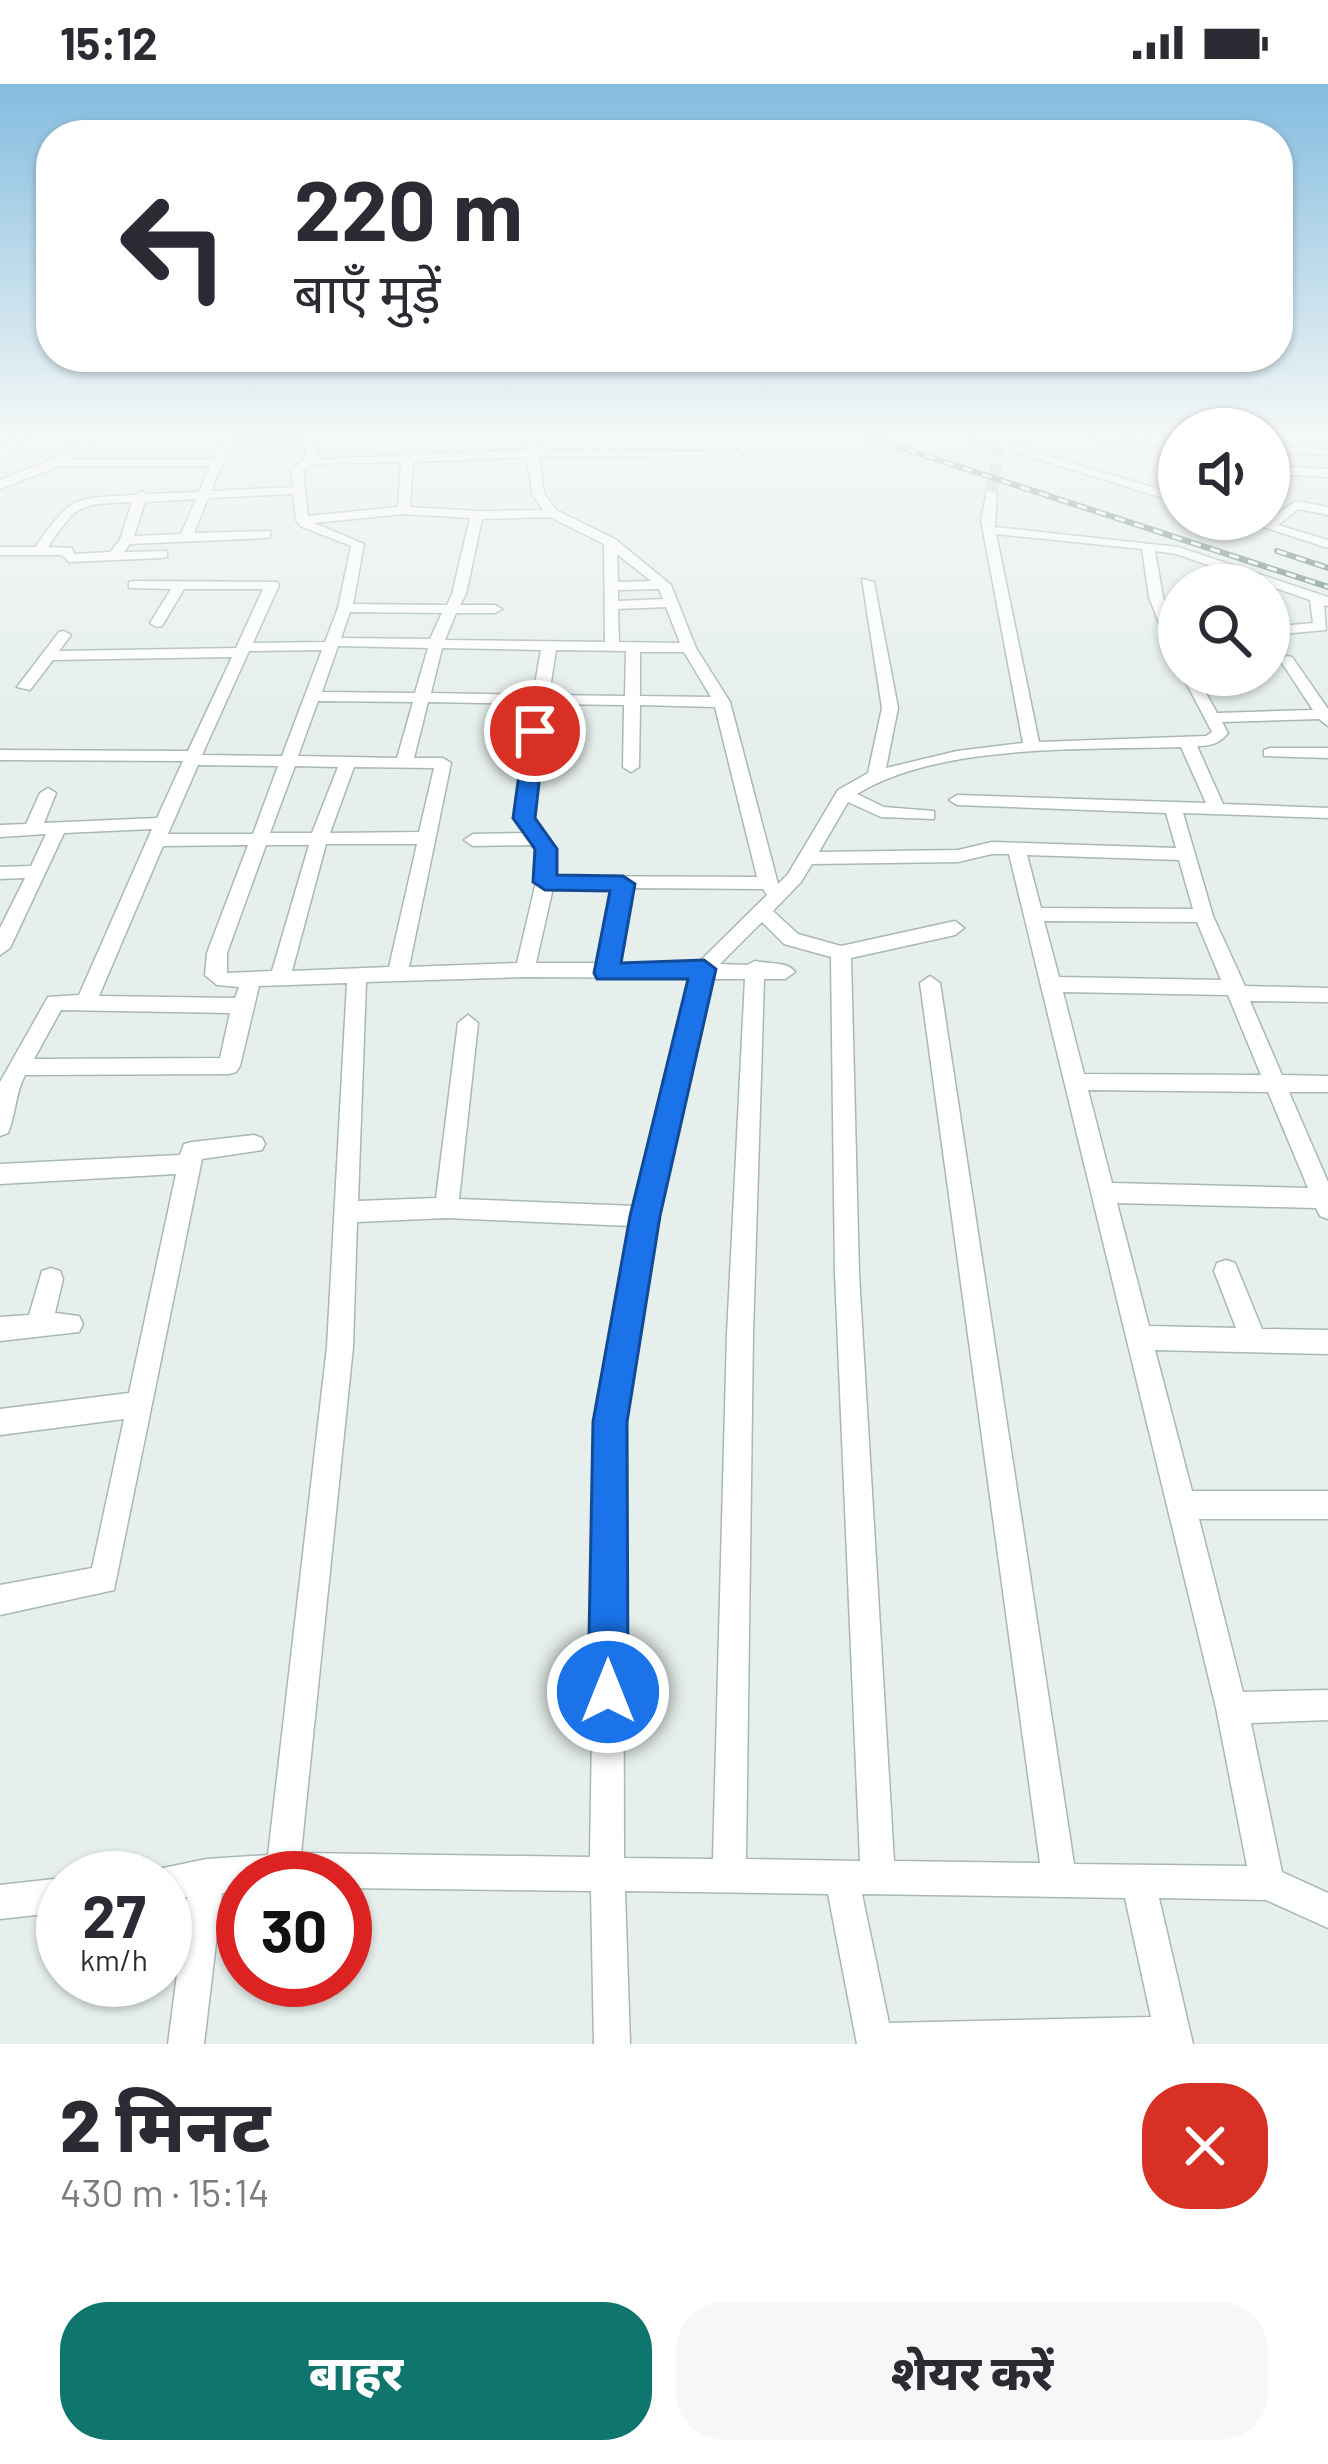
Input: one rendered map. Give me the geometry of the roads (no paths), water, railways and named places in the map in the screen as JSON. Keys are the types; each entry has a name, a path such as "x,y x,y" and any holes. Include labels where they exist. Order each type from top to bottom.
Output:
{"street":[{"path":"39,551 55,528"},
{"path":"114,556 129,528"},
{"path":"187,537 191,528"},
{"path":"246,535 247,528"},
{"path":"318,528 358,544 345,608 284,761 213,967 224,980 524,970 606,973 755,968 785,972"},
{"path":"404,763 436,645 459,594 474,528"},
{"path":"583,528 610,542 664,585 689,648 722,702 770,898 791,939 841,953 955,928"},
{"path":"1032,747 990,530 1178,551 1322,600 1321,627 1290,629"},
{"path":"1290,533 1328,544"},
{"path":"125,540 265,534"},
{"path":"610,542 612,647"},
{"path":"1148,546 1158,576"},
{"path":"0,551 67,551 69,558 162,554"},
{"path":"868,581 890,707 876,775"},
{"path":"86,1003 272,585 134,585"},
{"path":"158,623 180,585"},
{"path":"611,586 664,585"},
{"path":"611,604 671,603"},
{"path":"345,608 495,609"},
{"path":"25,687 64,635"},
{"path":"49,656 331,644 689,648"},
{"path":"535,838 538,833 524,818 524,799 548,646"},
{"path":"632,767 633,647"},
{"path":"1290,664 1325,717"},
{"path":"1305,686 1328,686"},
{"path":"310,696 722,702"},
{"path":"612,2044 607,1872 610,1422 645,1216 704,969 807,858 844,794 876,775 957,756 1032,747 1188,745 1216,738 1220,733 1201,696"},
{"path":"1213,718 1325,717"},
{"path":"1188,745 1214,809"},
{"path":"1270,753 1328,753"},
{"path":"0,755 443,763 398,972"},
{"path":"280,975 319,839 348,762"},
{"path":"33,829 48,794"},
{"path":"844,794 880,812 928,815"},
{"path":"957,800 1328,813"},
{"path":"1101,1193 1327,1202 1204,916 1174,811"},
{"path":"0,948 58,828"},
{"path":"0,831 160,831 258,840 428,838"},
{"path":"473,840 535,838 546,849 545,882 524,970"},
{"path":"807,858 958,856 1017,849 1186,854"},
{"path":"1017,849 1232,1708 1268,1882"},
{"path":"0,873 38,872"},
{"path":"545,882 770,898"},
{"path":"606,973 623,884"},
{"path":"1032,914 1204,916"},
{"path":"841,953 847,1274 878,1880"},
{"path":"729,1873 755,968"},
{"path":"285,1851 340,1347 357,974"},
{"path":"19,1067 229,1066 251,979"},
{"path":"930,983 1059,1878"},
{"path":"1049,984 1328,995"},
{"path":"0,1127 8,1087 55,1002 242,1006"},
{"path":"446,1208 468,1023"},
{"path":"1073,1082 1328,1084"},
{"path":"0,1600 104,1580 192,1151 254,1144"},
{"path":"0,1174 190,1164"},
{"path":"344,1212 446,1208 645,1216"},
{"path":"1226,1271 1254,1341"},
{"path":"39,1326 51,1279"},
{"path":"0,1329 70,1324"},
{"path":"1137,1338 1328,1342"},
{"path":"0,1422 140,1403"},
{"path":"1179,1504 1328,1505"},
{"path":"1232,1708 1328,1705"},
{"path":"372,1871 1268,1882 1328,1908"},
{"path":"192,1878 216,1875"},
{"path":"186,2044 207,1876"},
{"path":"842,1877 875,2043 1174,2039 1138,1880"},
{"path":"0,1902 36,1897"}],"railway":[{"path":"1148,528 1328,587"},
{"path":"1277,551 1328,568"}]}
